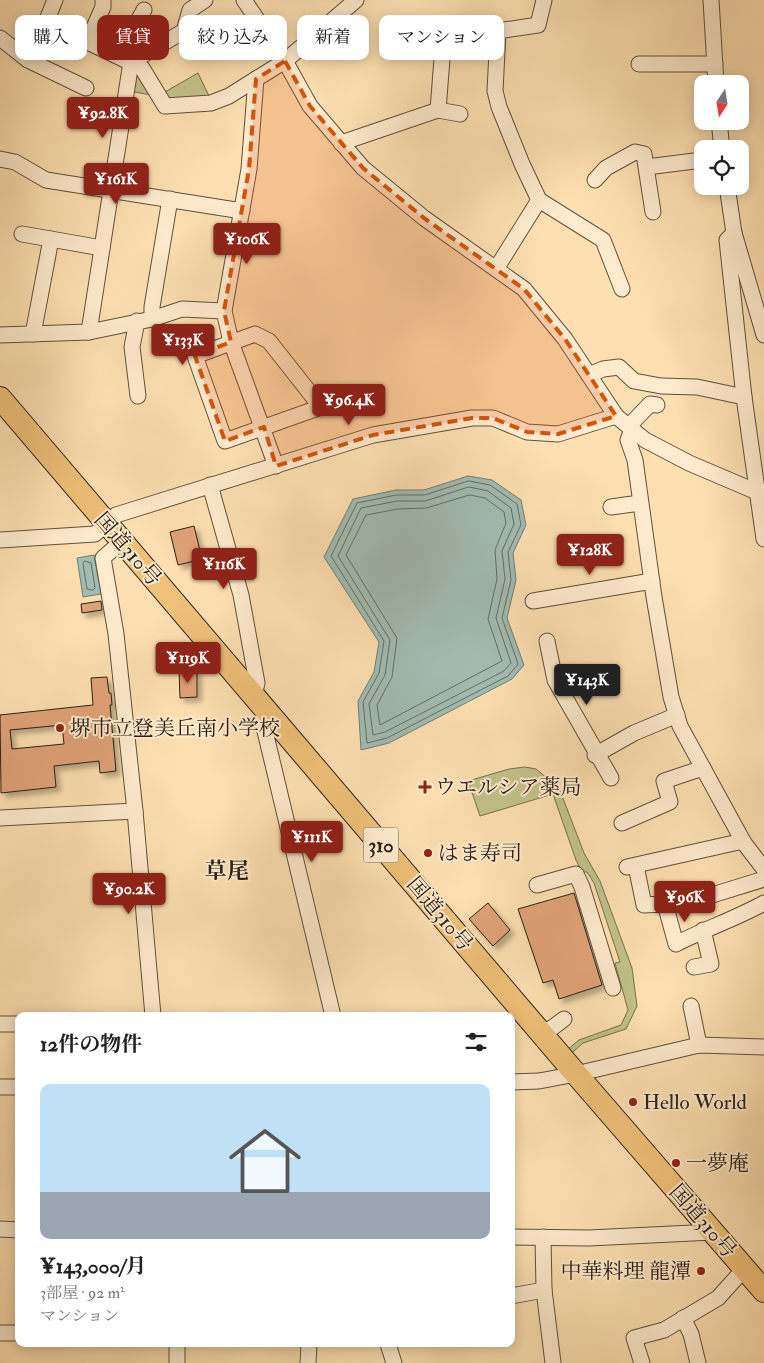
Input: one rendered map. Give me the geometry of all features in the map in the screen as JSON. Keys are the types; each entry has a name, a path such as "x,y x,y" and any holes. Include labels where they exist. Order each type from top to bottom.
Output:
{"highway":[{"name":"国道310号","path":"0,398 260,703 527,1023 576,1074 764,1291"}],"street":[{"path":"49,15 55,0"},
{"path":"97,45 88,41 103,7 103,0"},
{"path":"169,38 184,31 190,10 205,0"},
{"path":"244,0 285,61 310,106 363,168 424,218 524,289 564,339 616,416 645,440 689,463 760,494"},
{"path":"127,60 142,68 165,106 211,103 229,96 285,61 356,0"},
{"path":"544,0 538,25 498,31 495,91 509,132 539,200 603,240 622,289"},
{"path":"711,0 716,75"},
{"path":"142,15 144,10"},
{"path":"0,38 15,50"},
{"path":"28,60 86,88"},
{"path":"89,332 112,189 125,60"},
{"path":"438,110 442,60"},
{"path":"639,64 715,64"},
{"path":"256,79 249,169 224,311 230,342 264,427 276,466"},
{"path":"341,143 438,110 460,114"},
{"path":"595,180 606,168 635,152 644,154 653,212"},
{"path":"0,159 15,162 46,180 242,210"},
{"path":"647,167 694,161"},
{"path":"728,195 734,233 763,331"},
{"path":"152,319 152,307 170,199"},
{"path":"496,269 539,200"},
{"path":"734,233 726,240 744,397 760,494 764,539"},
{"path":"22,234 102,248"},
{"path":"33,334 51,239"},
{"path":"0,335 89,332 152,319 182,309 224,311"},
{"path":"137,321 132,347 138,396"},
{"path":"255,334 270,341 321,407 225,441 196,356 230,342 255,334"},
{"path":"589,375 603,369 619,367 634,381 661,386 698,387 744,397"},
{"path":"657,405 650,404 630,428 628,440 635,460 640,503 671,697 677,715 703,768 743,840 764,869"},
{"path":"0,540 95,534 116,515 373,435 472,418 492,418 527,432 558,434 616,416"},
{"path":"210,485 241,595 263,723 332,1012"},
{"path":"611,507 640,503"},
{"path":"121,542 103,558 116,634 135,811 153,1012"},
{"path":"532,600 652,581"},
{"path":"547,641 555,680 595,755 610,778"},
{"path":"595,755 634,733 677,715"},
{"path":"622,823 670,802 664,781 703,768"},
{"path":"0,818 135,811"},
{"path":"743,840 631,867 644,905 665,904 669,947 703,930 736,919 764,902"},
{"path":"537,885 576,874 613,988"},
{"path":"709,896 764,879"},
{"path":"694,968 711,964 703,930"},
{"path":"691,1006 699,1045"},
{"path":"527,1023 552,1028 564,1019"},
{"path":"0,1024 15,1024"},
{"path":"515,1082 539,1081 576,1074 699,1045 764,1047"},
{"path":"0,1087 15,1087"},
{"path":"0,1229 15,1230"},
{"path":"515,1237 589,1238 713,1232"},
{"path":"543,1238 544,1290 553,1363"},
{"path":"642,1363 634,1338 664,1330 718,1298 744,1268"},
{"path":"515,1295 544,1290"},
{"path":"683,1318 691,1334 698,1363"},
{"path":"0,1333 15,1333"},
{"path":"177,1347 177,1363"},
{"path":"308,1363 309,1347"},
{"path":"389,1347 394,1363"}],"highlighted area":[{"path":"285,61 310,106 363,168 424,218 524,289 565,339 616,416 558,434 527,432 493,418 472,418 373,435 276,466 264,427 225,441 195,356 231,342 224,311 249,169 256,79"}],"shaded area":[{"path":"133,72 139,73 151,95 129,91"},
{"path":"198,73 210,98 170,101 165,92"},
{"path":"525,767 536,769 559,788 584,853 600,881 632,968 637,1006 626,1029 583,1043 572,1053 568,1049 579,1040 621,1025 628,1010 615,963 620,962 594,883 587,872 582,872 576,860 553,794 480,816 468,781 509,769"}],"water":[{"path":"468,476 492,480 521,500 526,525 513,553 516,580 507,618 524,665 512,679 389,743 361,750 358,701 374,672 379,642 324,557 353,499 396,490 424,490"},
{"path":"94,555 101,594 83,597 77,558"}],"building":[{"path":"194,526 202,559 178,565 170,532"},
{"path":"101,601 102,610 82,613 81,604"},
{"path":"179,670 197,670 197,697 180,698"},
{"path":"107,677 109,693 111,693 112,705 110,705 116,771 100,773 99,761 54,766 56,787 1,793 0,715 93,705 91,678","holes":["62,725 64,744 12,749 10,730"]},
{"path":"574,893 602,985 559,999 553,980 543,983 518,909"},
{"path":"488,903 510,930 493,946 469,919"}],"place":[{"name":"堺市立登美丘南小学校","path":"60,728"},
{"name":"ウエルシア薬局","path":"425,787"},
{"name":"はま寿司","path":"428,853"},
{"name":"Hello World","path":"633,1102"},
{"name":"一夢庵","path":"676,1163"},
{"name":"中華料理 龍潭","path":"701,1271"}],"district":[{"name":"草尾","path":"227,870"}]}
